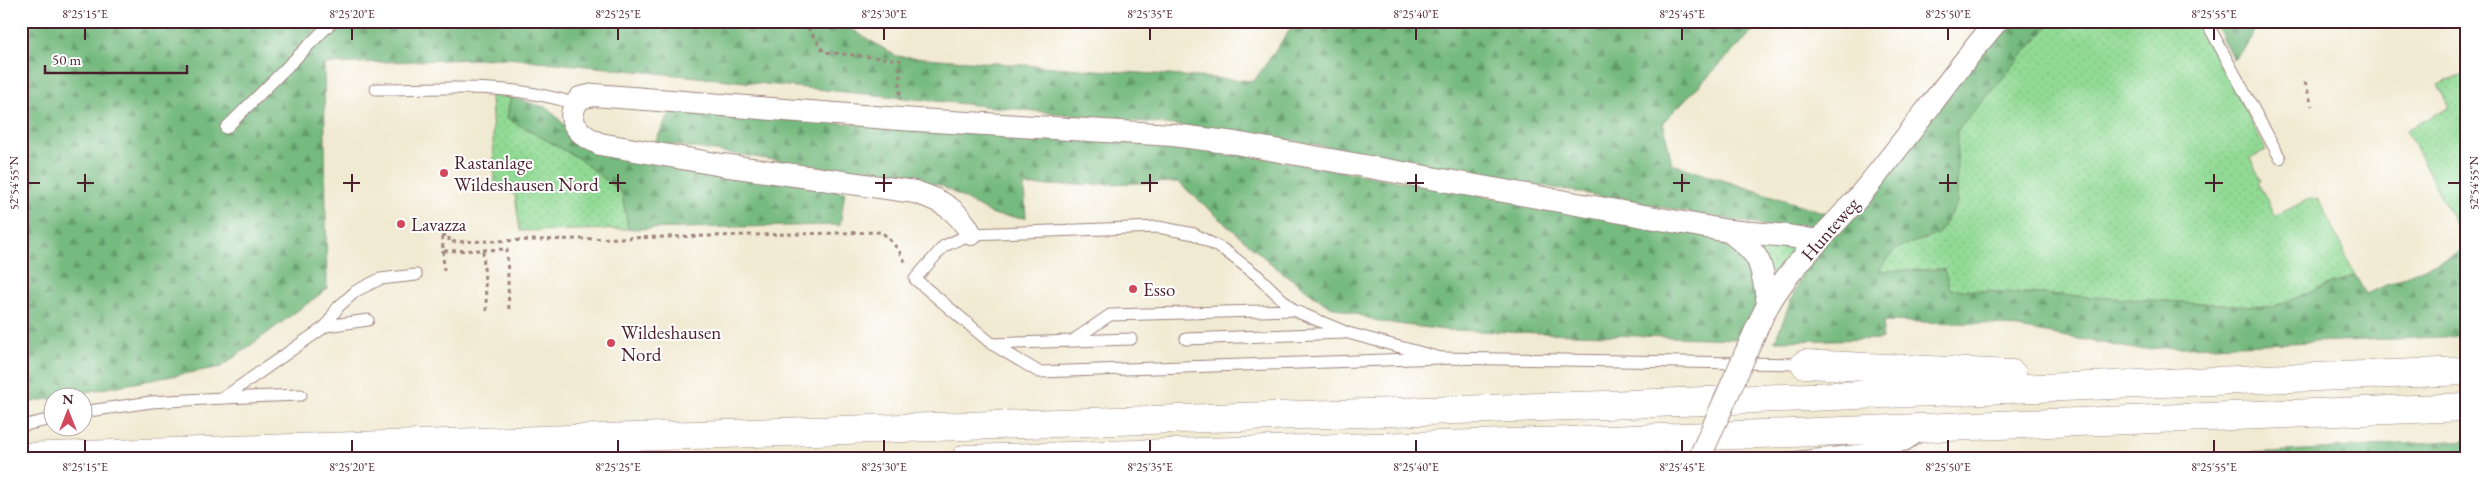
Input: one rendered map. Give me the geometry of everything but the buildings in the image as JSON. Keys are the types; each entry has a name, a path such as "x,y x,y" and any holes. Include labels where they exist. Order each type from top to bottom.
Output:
{"highway":[{"path":"1805,364 1920,371 2012,373 2059,389"},
{"path":"21,457 2059,389 2467,371"},
{"path":"965,459 1606,440 2467,408"}],"street":[{"name":"Hunteweg","path":"1699,459 1764,312 1818,241 1856,199 1997,21"},
{"path":"971,234 966,224 941,200 915,192 713,163 600,144 583,137 576,128 573,119 575,104 580,98 587,95 900,119 1173,135 1235,143 1728,231 1788,236 1818,241"},
{"path":"1728,231 1752,249 1758,257 1764,312"}],"lane":[{"path":"226,128 333,21"},
{"path":"2206,21 2280,158"},
{"path":"376,89 499,88 549,95 575,104"},
{"path":"1441,358 1348,333 1293,310 1258,276 1231,255 1194,234 1158,227 971,234 944,246 915,279 992,344 1039,372 1441,358 1805,364"},
{"path":"223,398 326,326 338,306 356,291 380,279 416,275"},
{"path":"1072,341 1110,315 1293,310"},
{"path":"326,326 368,320"},
{"path":"1186,339 1348,333"},
{"path":"992,344 1131,340"},
{"path":"92,411 151,402 300,395"},
{"path":"21,426 42,421"},
{"path":"1782,459 1906,445 1933,427"}],"path":[{"path":"803,21 824,52 900,60 900,119"},
{"path":"2305,82 2312,106"},
{"path":"442,228 444,273"},
{"path":"442,235 449,236 449,242 882,232 898,250 915,279"},
{"path":"443,251 507,249 509,313"},
{"path":"483,250 487,314"}],"green space":[{"path":"21,21 838,21 896,56 1254,81 1296,21 1759,21 1760,24 1663,122 1672,164 1832,215 1827,225 1765,226 1239,131 507,58 324,64 327,289 221,367 92,391 92,388 42,388 42,400 21,404"},
{"path":"2007,21 2052,21 1957,131 1957,203 1938,234 1895,249 1879,271 1944,269 1950,289 2272,307 2355,275 2366,294 2467,249 2467,336 2135,349 1996,324 1884,321 1882,339 1775,341 1803,270"},
{"path":"2052,21 2199,21 2266,150 2250,158 2261,180 2258,182 2275,216 2311,198 2319,200 2355,275 2272,307 1950,289 1943,269 1879,271 1895,249 1938,234 1957,203 1956,131"},
{"path":"2213,21 2258,21 2247,47 2233,59"},
{"path":"2467,72 2467,246 2406,130 2449,107 2438,85"},
{"path":"491,95 510,97 508,118 578,158 622,193 628,229 520,231 515,195 495,183"},
{"path":"510,97 548,108 581,142 845,192 840,225 628,229 622,193 578,158 507,118"},
{"path":"671,111 1169,146 1236,153 1715,236 1744,253 1755,273 1757,307 1737,339 1445,330 1381,322 1327,305 1274,266 1178,182 1024,186 1026,218 993,215 940,185 655,142"},
{"path":"1757,244 1801,245 1771,281"},
{"path":"2467,440 2467,459 2153,459"}],"place":[{"name":"Rastanlage Wildeshausen Nord","path":"444,173"},
{"name":"Lavazza","path":"401,224"},
{"name":"Esso","path":"1133,289"},
{"name":"Wildeshausen Nord","path":"611,343"}]}
